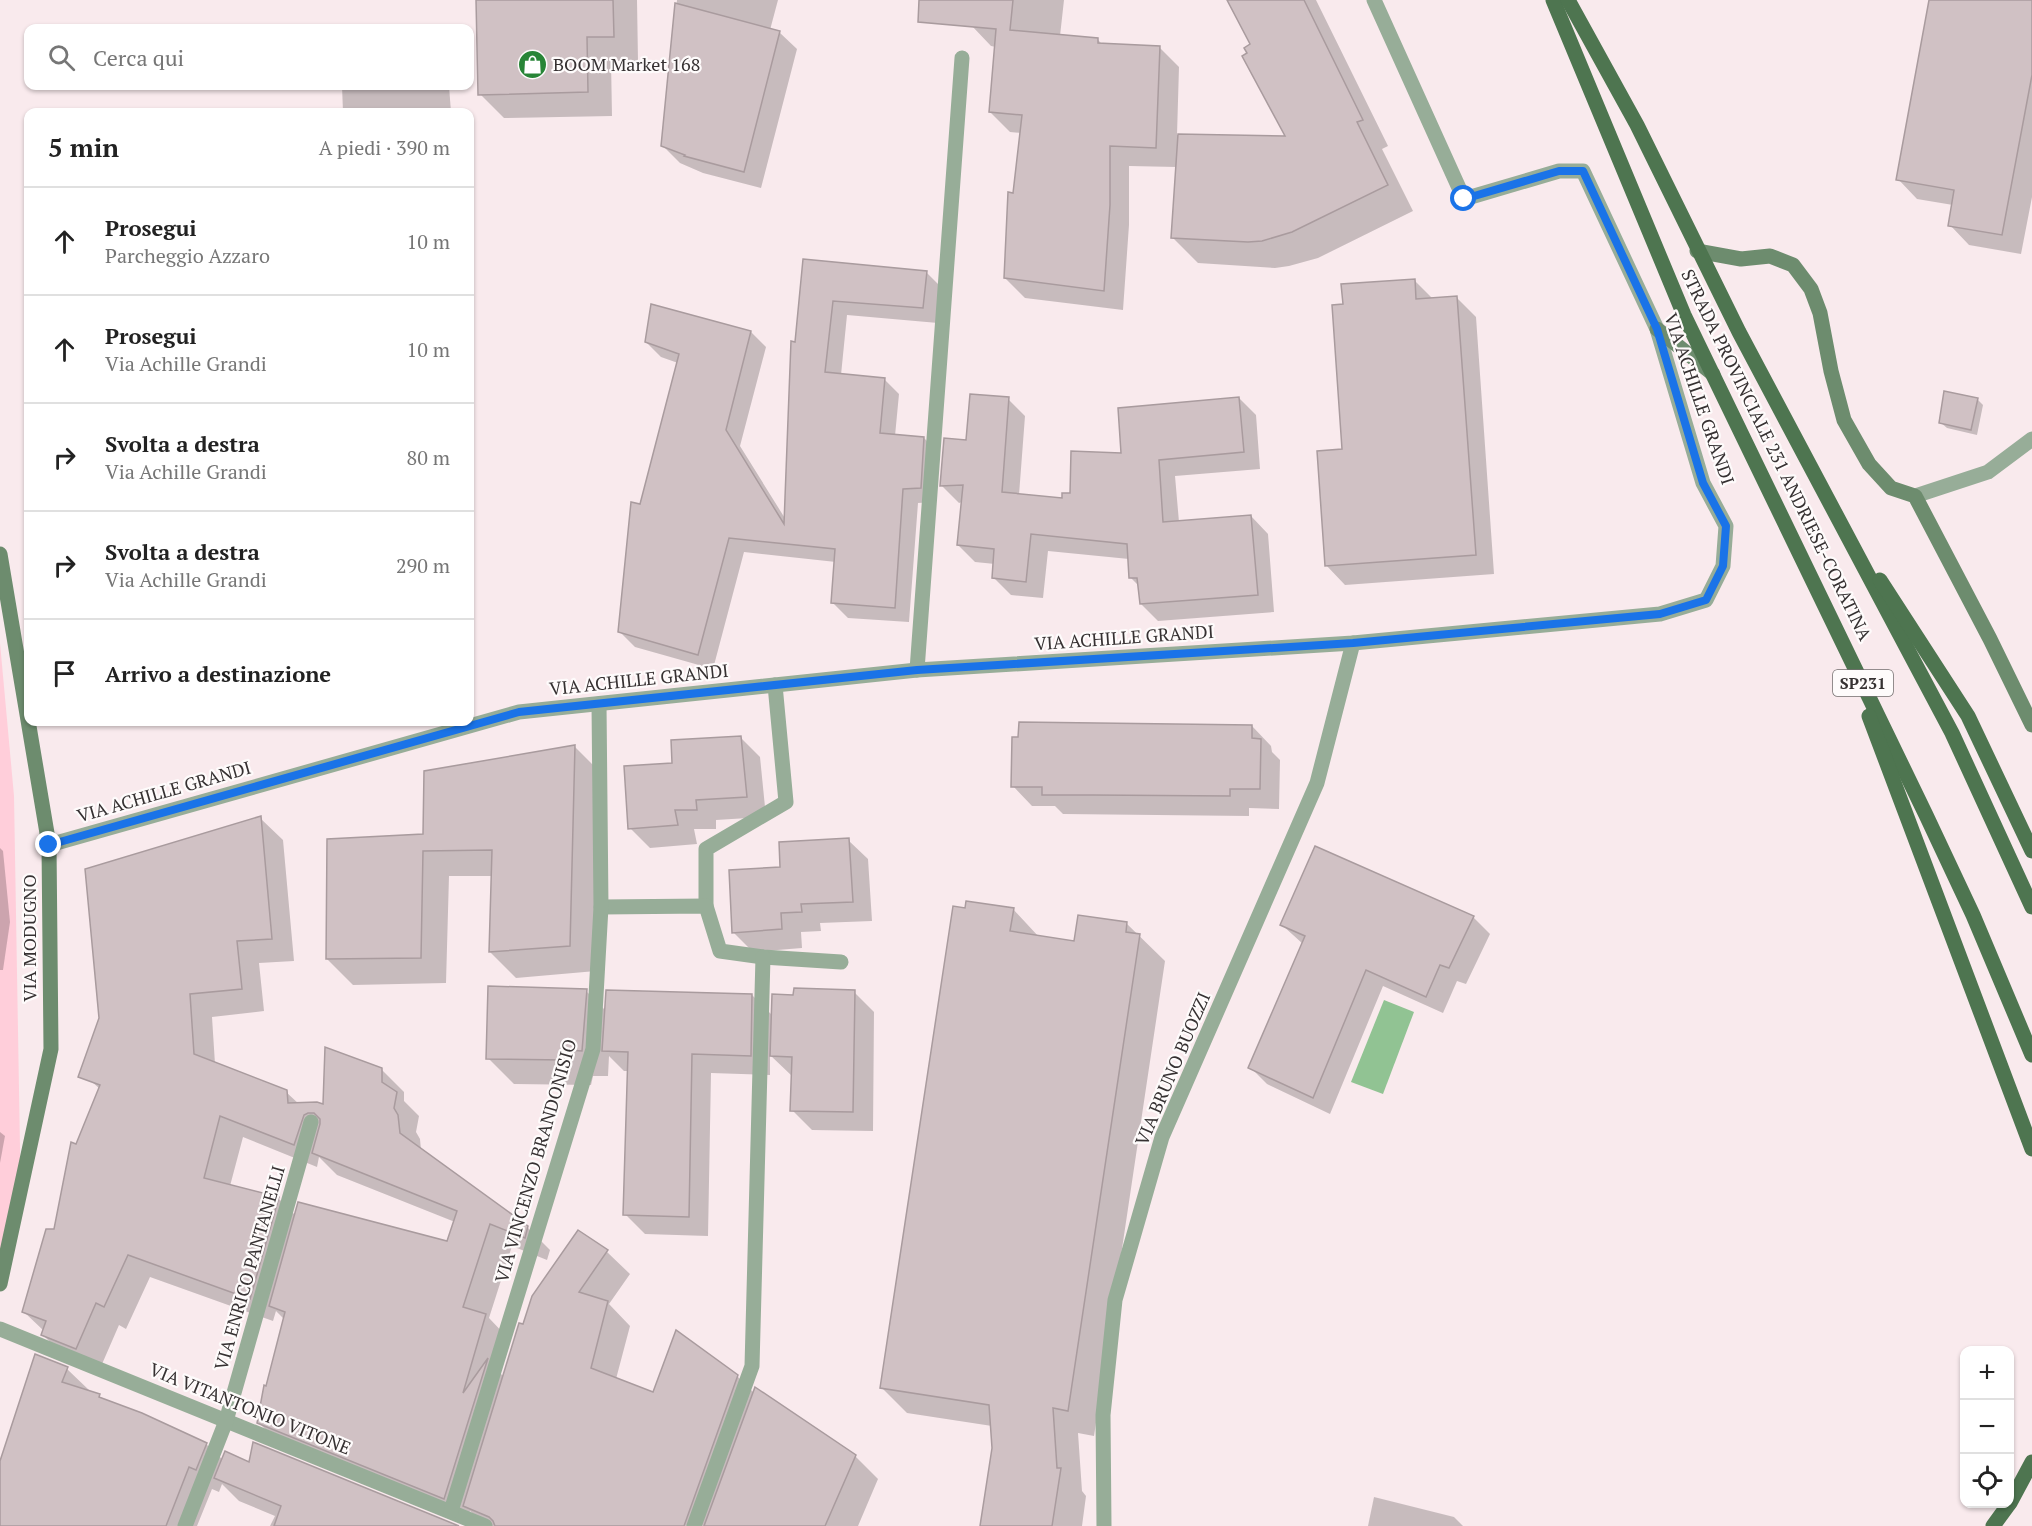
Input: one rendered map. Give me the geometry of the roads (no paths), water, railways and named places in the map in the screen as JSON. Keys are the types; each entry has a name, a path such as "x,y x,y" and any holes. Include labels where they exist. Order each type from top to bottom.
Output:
{"main road":[{"name":"STRADA PROVINCIALE 231 ANDRIESE-CORATINA","path":"1553,0 1684,315 1832,618 1973,915 2032,1055"},
{"name":"STRADA PROVINCIALE 231 ANDRIESE-CORATINA","path":"1568,0 1637,125 1697,251 1952,733 2032,907"},
{"path":"1824,494 1968,716 2032,851"},
{"path":"1832,618 2032,1149"},
{"path":"2014,1494 2032,1462"},
{"path":"1993,1526 2006,1508"}],"street":[{"name":"VIA ACHILLE GRANDI","path":"474,725 519,712 917,670 1353,643 1660,614 1706,600 1723,566 1726,526 1703,483 1657,329 1583,171 1559,171 1464,199 1374,0"},
{"path":"917,670 962,58"},
{"path":"1697,251 1741,259 1770,256 1793,265 1811,289 1820,313 1831,371 1844,420 1869,464 1891,488 1915,496 1988,472 2032,439"},
{"path":"1657,329 1714,375"},
{"path":"1915,496 2032,725"},
{"name":"VIA MODUGNO","path":"0,554 24,697"},
{"name":"VIA BRUNO BUOZZI","path":"1104,1526 1103,1415 1114,1300 1162,1137 1317,783 1353,643"},
{"path":"775,685 786,802 706,849 706,906 720,951 763,957 841,962"},
{"name":"VIA VINCENZO BRANDONISIO","path":"451,1511 592,1049 601,907 599,704"},
{"name":"VIA MODUGNO","path":"0,1284 51,1049 49,845 29,726"},
{"name":"VIA ACHILLE GRANDI","path":"49,845 470,726"},
{"path":"601,907 706,906"},
{"path":"694,1526 753,1366 763,957"},
{"name":"VIA ENRICO PANTANELLI","path":"186,1526 226,1421 311,1122"},
{"name":"VIA VITANTONIO VITONE","path":"0,1329 485,1526"}],"place":[{"name":"BOOM Market 168","path":"532,65"}]}
